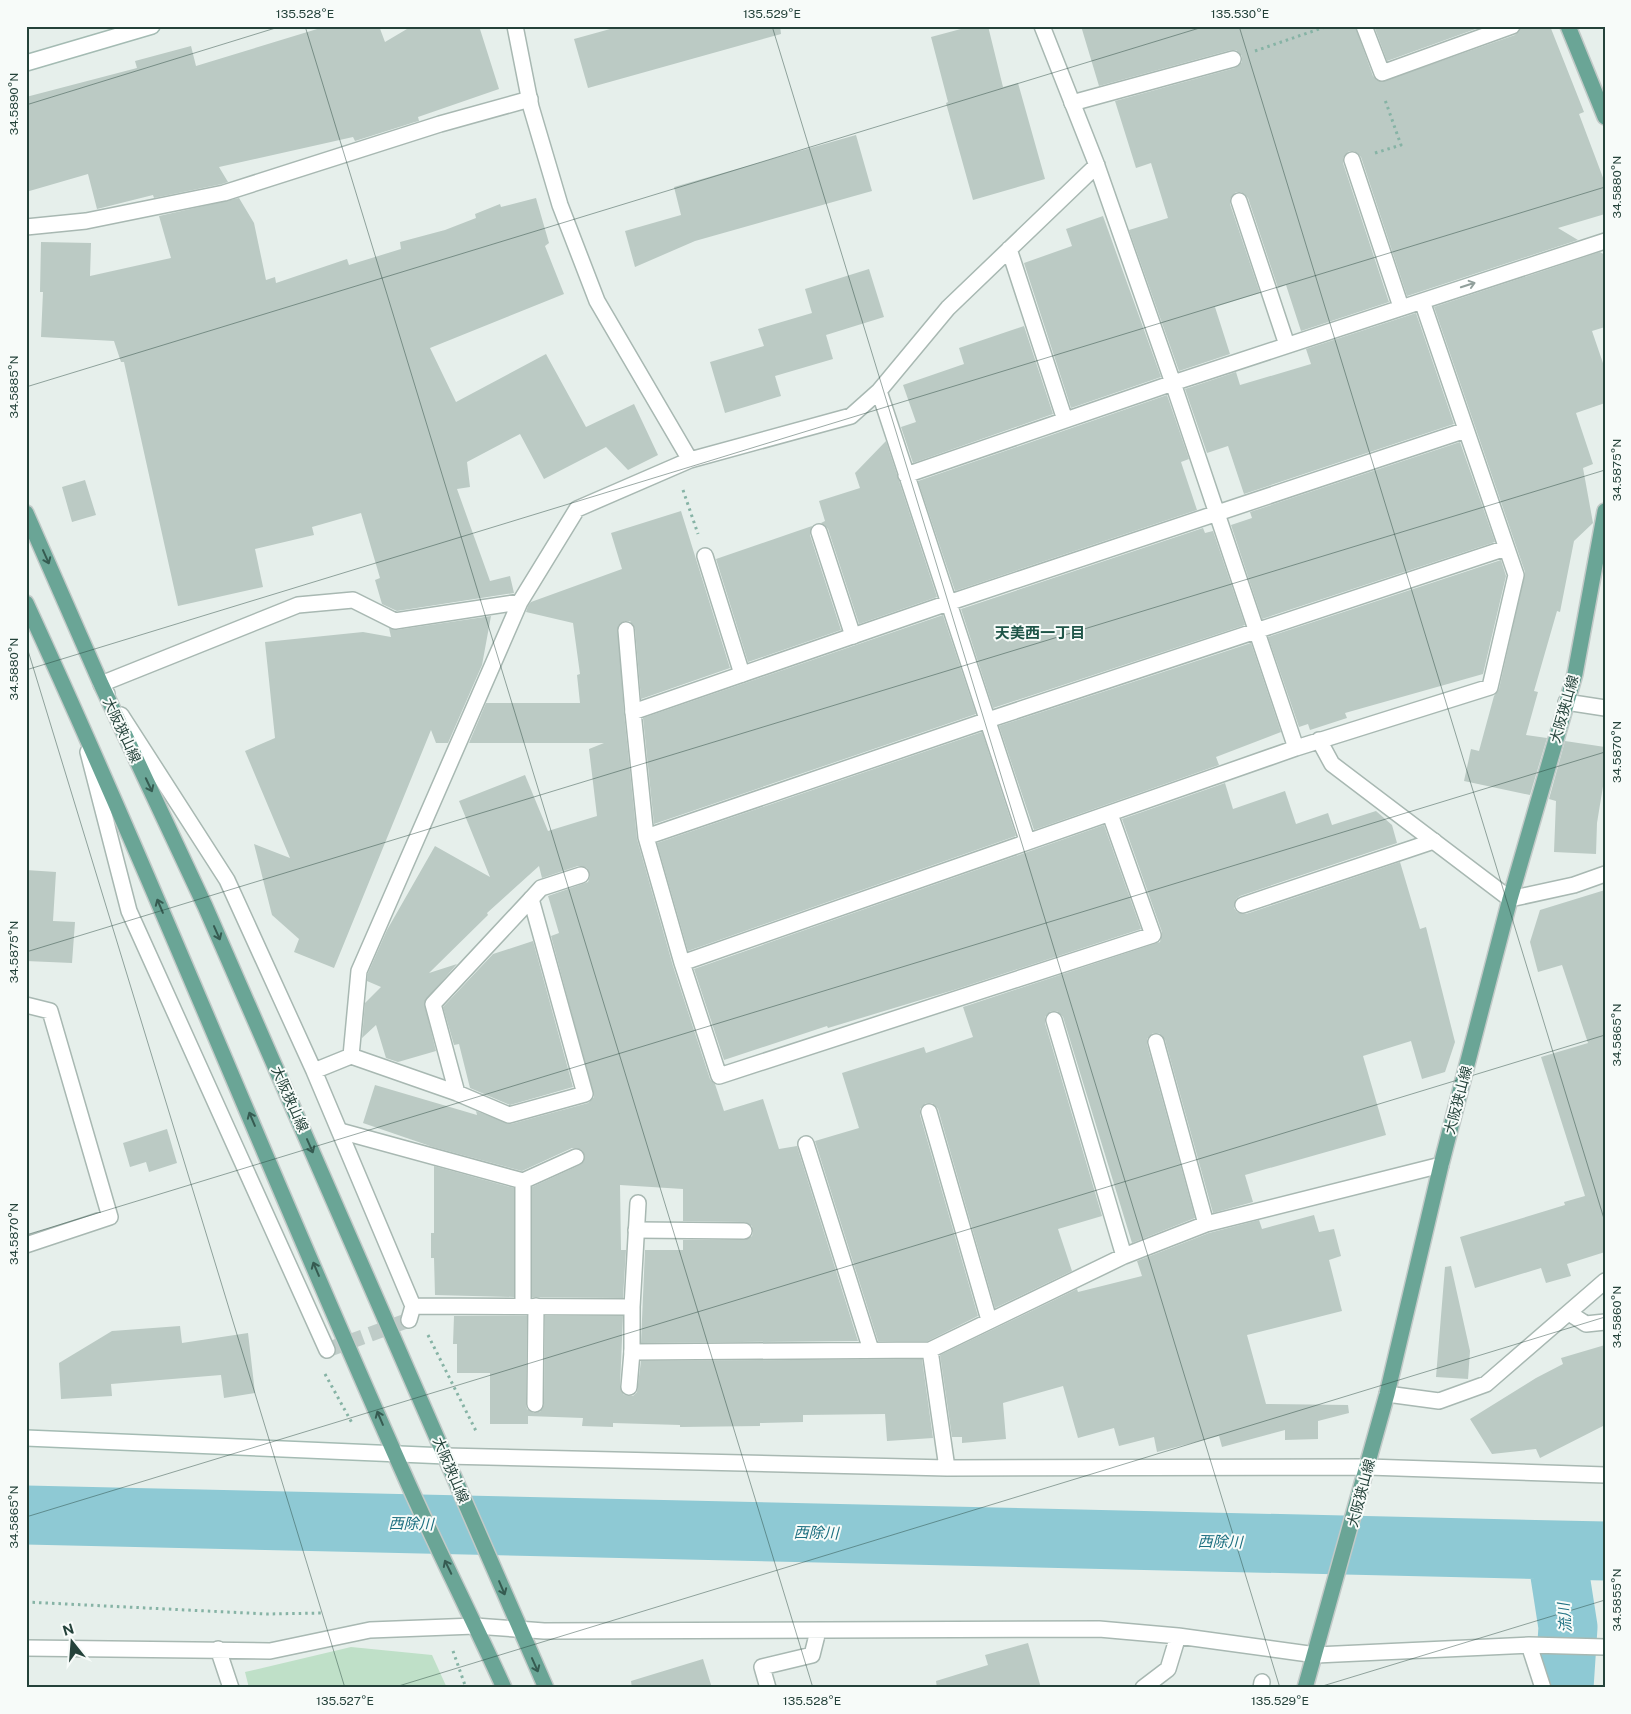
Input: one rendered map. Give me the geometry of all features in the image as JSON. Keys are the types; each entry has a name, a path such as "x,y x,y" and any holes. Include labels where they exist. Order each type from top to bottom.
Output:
{"main road":[{"path":"1568,26 1605,117"},
{"name":"大阪狭山線","path":"1305,1688 1316,1655 1387,1394 1441,1165 1510,898 1575,674 1605,511"},
{"name":"大阪狭山線","path":"26,513 101,684 205,906 546,1688"},
{"path":"26,603 79,719 406,1479 504,1688"}],"street":[{"path":"26,63 152,26"},
{"path":"515,26 530,99 560,205 597,301 690,460"},
{"path":"1042,26 1097,166 1173,383 1296,748"},
{"path":"1364,26 1382,73 1512,26"},
{"path":"1072,103 1233,59"},
{"path":"26,227 86,221 224,193 440,124 530,99"},
{"path":"1352,160 1401,307"},
{"path":"351,1056 358,972 520,602 577,509 690,460 850,416 879,391 948,308 1097,166"},
{"path":"1239,201 1287,345"},
{"path":"906,475 1173,383 1605,241"},
{"path":"1009,249 1065,420"},
{"path":"682,963 1027,840 1110,814 1319,740 1490,686 1516,575 1422,301"},
{"path":"879,391 1027,840"},
{"path":"633,712 1215,512 1466,430"},
{"path":"819,532 853,636"},
{"path":"646,837 988,720 1506,548"},
{"path":"705,556 742,674"},
{"path":"520,602 394,621 352,600 298,605 101,684 227,880 340,1131 411,1313 530,1306 632,1306"},
{"path":"626,630 646,837 682,963 719,1076 1152,935 1110,814"},
{"path":"1566,702 1605,708"},
{"path":"79,719 129,911 327,1350"},
{"path":"1319,740 1332,764 1510,898 1574,885 1605,874"},
{"path":"1243,905 1434,841"},
{"path":"457,1093 433,1004 540,888 581,875"},
{"path":"314,1071 351,1056 457,1093 509,1115 585,1094 531,899"},
{"path":"26,1005 50,1011 110,1217 26,1245"},
{"path":"1054,1020 1124,1256"},
{"path":"1156,1042 1206,1224"},
{"path":"929,1112 989,1320"},
{"path":"340,1131 523,1181 576,1158"},
{"path":"806,1144 871,1350"},
{"path":"632,1352 930,1350 1124,1256 1206,1224 1441,1165"},
{"path":"523,1181 535,1404"},
{"path":"629,1387 638,1203"},
{"path":"636,1230 744,1231"},
{"path":"1387,1394 1439,1401 1486,1384 1605,1281"},
{"path":"1569,1313 1586,1324 1605,1322"},
{"path":"930,1350 947,1468"},
{"path":"26,1438 446,1456 947,1468 1368,1467 1605,1475"},
{"path":"26,1648 270,1651 370,1630 475,1626 520,1630 818,1631 1099,1629 1178,1636 1316,1655 1530,1645 1605,1647"},
{"path":"768,1688 762,1667 812,1655 818,1631"},
{"path":"1143,1688 1168,1669 1178,1636"},
{"path":"1530,1645 1543,1688"},
{"path":"218,1649 231,1688"}],"path":[{"path":"1233,59 1328,26"},
{"path":"1352,160 1401,145 1382,90 1382,73"},
{"path":"676,466 705,556"},
{"path":"428,1333 478,1436"},
{"path":"321,1366 356,1431"},
{"path":"26,1602 267,1614 325,1613"},
{"path":"449,1642 466,1688"}],"green space":[{"path":"351,1647 432,1655 447,1688 249,1688 245,1672"}],"building":[{"path":"327,26 379,26 385,42 412,26 479,26 499,89 418,117 419,121 355,141 353,137 219,167 228,182 222,184 154,198 153,195 97,209 88,174 26,192 26,97 137,68 135,61 191,46 196,66"},
{"path":"621,26 780,26 781,34 588,88 574,39"},
{"path":"972,26 988,26 1003,87 1018,83 1045,179 973,200 946,103 948,102 931,37"},
{"path":"1081,26 1355,26 1373,76 1381,82 1515,35 1521,26 1550,26 1584,112 1579,114 1605,183 1605,214 1558,228 1578,240 1407,296 1361,157 1354,151 1349,151 1343,158 1343,163 1389,302 1301,331 1286,285 1278,288 1248,198 1241,192 1236,192 1230,199 1230,204 1260,293 1215,307 1230,354 1179,371 1129,230 1168,218 1151,163 1136,168 1115,101 1235,68 1242,62 1242,56 1236,50 1231,50 1099,86"},
{"path":"1374,26 1484,26 1387,61"},
{"path":"856,135 872,191 695,241 635,267 625,231 681,215 674,187"},
{"path":"239,198 254,223 266,280 275,277 276,283 347,259 349,265 401,249 400,242 445,230 476,218 475,214 500,204 501,207 536,198 549,243 545,246 564,294 430,348 456,402 546,354 586,427 634,404 658,455 628,470 606,447 544,479 520,434 467,462 470,487 457,489 490,581 510,576 514,593 397,611 382,604 375,580 380,578 361,513 312,527 314,535 255,549 263,587 178,606 124,362 121,362 114,341 41,337 43,292 40,292 41,242 91,243 90,276 171,258 159,216"},
{"path":"1103,216 1161,377 1071,408 1024,263 1072,246 1066,229"},
{"path":"1600,252 1605,255 1605,327 1592,331 1605,369 1605,403 1576,413 1593,464 1583,468 1593,523 1574,541 1560,612 1557,611 1534,691 1538,692 1526,735 1547,738 1530,795 1464,781 1471,749 1479,751 1494,696 1499,689 1525,572 1434,307"},
{"path":"869,269 884,317 826,335 833,359 775,376 781,396 725,413 710,362 764,346 758,329 812,313 805,289"},
{"path":"1416,313 1454,424 1244,494 1228,446 1207,453 1185,389 1236,372 1240,385 1311,364 1306,349"},
{"path":"1024,326 1053,414 913,463 901,427 916,422 903,385 964,364 959,348"},
{"path":"1167,395 1189,459 1181,462 1197,510 955,591 918,481"},
{"path":"886,441 937,597 859,624 828,529 821,523 825,521 819,501 860,488 855,473"},
{"path":"1460,442 1495,542 1262,619 1231,525 1252,518 1250,512"},
{"path":"85,480 96,515 72,522 62,487"},
{"path":"681,511 730,668 641,699 635,629 630,621 625,621 618,626 624,713 637,839 673,966 710,1079 715,1084 724,1111 763,1099 779,1149 797,1146 858,1341 641,1343 645,1250 683,1250 683,1240 744,1240 752,1236 752,1226 744,1222 683,1221 683,1189 620,1185 621,1250 626,1250 623,1298 532,1297 532,1187 580,1165 585,1157 582,1150 572,1148 522,1171 433,1147 363,1123 375,1085 477,1115 476,1111 511,1124 588,1103 594,1097 551,936 559,933 548,896 588,882 590,876 587,868 578,866 542,878 539,866 487,913 488,915 429,973 457,964 424,1002 436,1051 398,1062 386,1058 376,1025 362,1038 365,1003 381,987 367,981 368,973 387,930 435,846 490,877 459,801 525,775 548,831 597,816 589,749 604,743 469,743 486,703 580,703 577,675 580,674 573,623 526,612 528,606 531,602 622,569 611,533"},
{"path":"812,526 810,535 841,630 748,662 716,559"},
{"path":"1203,528 1205,533 1213,531 1245,625 993,708 961,609"},
{"path":"1501,560 1506,576 1483,674 1345,713 1347,718 1310,730 1308,724 1299,727 1268,637"},
{"path":"943,615 976,714 654,824 643,718"},
{"path":"491,616 482,665 448,743 436,743 431,730 334,968 294,952 299,939 272,915 254,844 290,858 245,751 275,738 265,642 363,632 391,637 389,628 396,630"},
{"path":"1251,643 1281,732 1216,757 1219,765 1034,830 999,726"},
{"path":"982,732 1016,836 688,951 657,843"},
{"path":"1565,741 1605,747 1605,774 1597,823 1596,854 1554,852 1556,801 1549,799"},
{"path":"1225,783 1233,809 1285,791 1296,824 1328,813 1332,825 1376,811 1392,825 1397,843 1240,896 1236,899 1234,908 1237,912 1246,914 1400,862 1420,929 1426,927 1455,1042 1445,1072 1422,1079 1411,1041 1363,1056 1386,1135 1245,1175 1253,1202 1213,1213 1165,1040 1159,1033 1153,1033 1147,1039 1147,1044 1195,1218 1132,1243 1063,1017 1057,1011 1051,1011 1045,1017 1045,1023 1102,1216 1058,1229 1072,1271 995,1308 938,1109 932,1103 926,1103 920,1109 920,1115 978,1316 928,1341 878,1341 815,1141 859,1128 842,1073 924,1047 926,1053 973,1037 963,1007 1160,942 1162,932 1122,819"},
{"path":"1104,825 1141,929 957,989 828,1028 827,1026 724,1060 694,969"},
{"path":"26,870 56,872 53,921 75,922 72,963 26,961"},
{"path":"1605,890 1605,1252 1567,1264 1571,1276 1546,1283 1541,1268 1475,1288 1460,1237 1565,1205 1564,1202 1585,1196 1541,1057 1588,1043 1562,965 1538,972 1530,942 1540,910"},
{"path":"533,941 573,1087 510,1105 470,1088 459,1044 454,1045 443,1007 493,954"},
{"path":"167,1129 177,1163 149,1172 146,1162 130,1167 123,1143"},
{"path":"434,1166 514,1188 514,1297 435,1295 434,1258 431,1258 431,1233 434,1233"},
{"path":"1314,1215 1319,1232 1334,1229 1341,1256 1329,1260 1342,1311 1247,1335 1266,1404 1348,1405 1349,1413 1318,1421 1318,1439 1285,1440 1285,1430 1222,1447 1219,1436 1157,1452 1154,1437 1119,1446 1114,1428 1078,1438 1063,1386 1003,1403 1006,1439 962,1443 962,1437 952,1437 940,1355 1077,1289 1078,1292 1142,1276 1137,1261 1209,1233 1259,1220 1262,1229"},
{"path":"1451,1266 1470,1351 1468,1379 1436,1377 1445,1267"},
{"path":"454,1316 527,1316 526,1404 527,1409 534,1413 540,1412 544,1404 545,1316 623,1316 620,1386 624,1395 633,1396 637,1392 641,1361 922,1359 933,1438 887,1441 885,1414 803,1415 803,1422 760,1423 760,1426 680,1427 680,1425 613,1423 613,1427 582,1426 583,1418 528,1416 528,1424 490,1424 490,1373 457,1373 457,1344 453,1344"},
{"path":"180,1326 182,1343 248,1333 255,1393 224,1398 221,1375 111,1384 112,1396 61,1399 59,1363 112,1331"},
{"path":"1605,1345 1605,1425 1540,1458 1536,1449 1492,1454 1470,1419 1536,1378 1563,1364 1561,1358"},
{"path":"1028,1643 1041,1688 937,1688 936,1681 988,1665 985,1655"},
{"path":"703,1659 712,1688 632,1688 631,1681"}],"waterway":[{"name":"西除川","path":"26,1515 1605,1551"},
{"name":"流川","path":"1556,1550 1568,1627 1564,1688"}],"tunnel":[{"path":"327,1350 409,1320"}],"district":[{"name":"天美西一丁目","path":"1040,633"}]}
